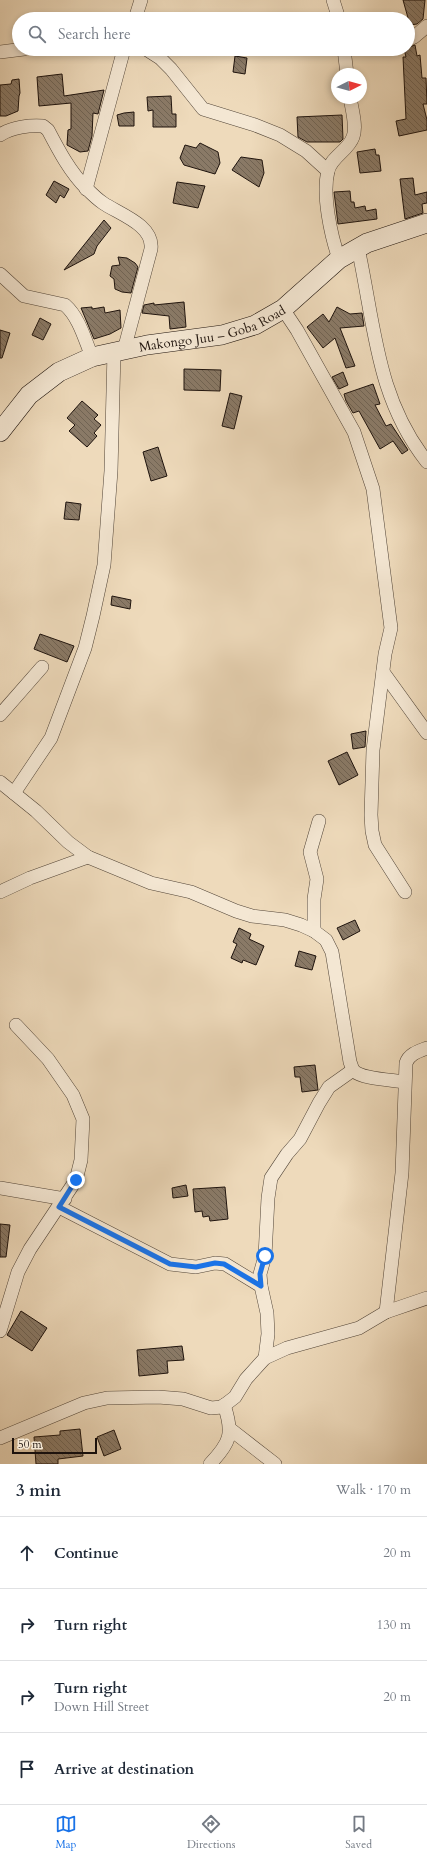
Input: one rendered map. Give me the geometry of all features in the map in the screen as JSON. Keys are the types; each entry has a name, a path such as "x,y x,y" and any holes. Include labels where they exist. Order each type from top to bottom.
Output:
{"street":[{"path":"137,12 141,0"},
{"path":"333,0 337,12"},
{"path":"415,36 427,26"},
{"path":"0,52 12,50"},
{"path":"86,189 122,56"},
{"path":"157,56 171,69 203,109 255,125 280,135 306,151 328,171"},
{"path":"345,56 346,68"},
{"path":"339,259 334,244 327,197 328,171 338,155 348,146 353,137 350,104"},
{"path":"0,135 13,129 44,126 48,130 68,168 86,189 102,203 127,216 145,231 152,243 119,351 112,471 104,565 86,648 51,738 14,793"},
{"name":"Makongo Juu – Goba Road","path":"0,432 29,395 59,372 92,357 146,345 222,335 255,325 283,309 339,259 367,244 427,223"},
{"path":"358,248 367,289 377,352 393,407 406,431 427,462"},
{"path":"0,274 24,296 65,305 76,319 92,357"},
{"path":"283,309 297,330 354,432 373,489 391,628 385,654 373,756 371,815 372,831 375,845 405,892"},
{"path":"0,715 42,667"},
{"path":"383,672 427,733"},
{"path":"0,782 68,842 88,857 150,883 191,892 236,911 252,916 286,920 314,931 326,940 332,952 350,1062 354,1070 359,1074 404,1082"},
{"path":"314,931 314,899 317,880 310,852 319,821"},
{"path":"0,892 30,878 88,857"},
{"path":"0,1331 18,1272 30,1249 76,1180 81,1160 83,1119 73,1094 48,1059 16,1025"},
{"path":"386,1312 402,1173 404,1082 407,1059 416,1052 427,1048"},
{"path":"265,1358 268,1317 261,1286 260,1274 265,1256 268,1198 271,1178 300,1139 319,1103 330,1087 354,1070"},
{"path":"0,1188 62,1203 170,1264 196,1267 215,1263 224,1264 261,1286"},
{"path":"0,1438 84,1403 107,1398 158,1397 183,1399 211,1408 224,1405 235,1397 246,1378 265,1358 287,1348 359,1328 386,1312 427,1298"},
{"path":"210,1464 226,1446 229,1438 230,1429 224,1405"},
{"path":"230,1429 275,1464"}],"building":[{"path":"403,0 425,0 423,19 417,24 415,24 415,12 406,12"},
{"path":"415,45 417,56 420,55 422,78 426,78 427,104 423,104 427,120 427,130 399,136 396,121 406,119 403,57 415,56"},
{"path":"235,56 247,58 245,74 233,72"},
{"path":"62,74 64,96 104,90 98,114 93,113 92,136 88,151 80,152 67,145 68,130 71,129 71,103 39,106 37,77"},
{"path":"19,79 20,93 18,111 6,116 0,116 0,85 11,84 12,80"},
{"path":"171,96 172,114 176,114 176,127 153,127 153,110 148,111 147,97"},
{"path":"134,112 134,126 119,126 117,115"},
{"path":"342,115 343,139 340,142 307,142 298,137 297,117"},
{"path":"200,143 218,152 220,163 215,174 184,165 180,158 185,145 196,148"},
{"path":"375,149 376,155 379,155 381,171 360,173 357,152"},
{"path":"241,157 262,160 264,173 259,187 232,170"},
{"path":"413,178 415,195 427,192 427,203 422,204 423,213 405,219 400,179"},
{"path":"54,181 69,189 64,198 60,195 56,203 46,195"},
{"path":"177,182 205,186 198,208 173,203"},
{"path":"350,191 351,202 354,202 355,208 365,206 366,211 376,209 377,219 338,224 334,192"},
{"path":"104,220 111,228 97,246 94,254 64,270"},
{"path":"118,257 127,258 138,267 131,293 122,292 115,289 114,279 110,276 112,266 120,265"},
{"path":"184,302 186,327 170,329 169,316 142,313 144,305 154,303 154,305"},
{"path":"92,307 92,309 104,307 105,313 120,310 121,328 110,334 94,339 81,308"},
{"path":"337,307 350,314 362,313 364,326 340,328 355,366 346,368 335,338 323,348 307,327 323,314 329,322"},
{"path":"40,318 51,324 43,340 32,335"},
{"path":"0,330 10,333 2,358 0,358"},
{"path":"184,369 221,370 220,391 184,390"},
{"path":"343,372 348,385 339,389 332,377"},
{"path":"373,384 380,404 375,405 386,426 391,424 408,450 402,454 393,441 380,449 359,411 353,413 346,401 344,394"},
{"path":"230,393 242,396 234,429 222,426"},
{"path":"82,401 98,415 94,419 101,425 94,433 97,436 87,447 69,431 75,425 67,418"},
{"path":"158,447 167,476 151,481 143,452"},
{"path":"66,502 81,504 79,520 64,519"},
{"path":"112,596 131,600 130,609 111,605"},
{"path":"40,634 74,646 67,662 34,649"},
{"path":"366,731 365,747 353,749 351,734"},
{"path":"347,752 358,775 339,785 328,761"},
{"path":"355,920 360,931 343,940 337,928"},
{"path":"239,928 251,934 249,939 264,946 256,965 243,960 242,963 231,958 237,944 233,942"},
{"path":"299,951 316,956 312,970 295,966"},
{"path":"315,1065 318,1090 302,1092 300,1077 295,1077 294,1067"},
{"path":"186,1185 188,1196 173,1198 172,1188"},
{"path":"225,1187 228,1219 210,1221 209,1216 203,1217 202,1211 195,1212 193,1189"},
{"path":"0,1224 10,1225 6,1257 0,1257"},
{"path":"21,1311 47,1328 32,1351 7,1335"},
{"path":"182,1346 184,1360 167,1361 168,1373 139,1376 137,1350"},
{"path":"80,1429 83,1456 58,1459 58,1464 36,1464 34,1437 60,1435 60,1431"},
{"path":"114,1430 121,1449 104,1456 97,1437"}],"route":[{"path":"76,1180 59,1207 170,1264 196,1267 215,1263 224,1264 261,1286 260,1274 265,1256"}]}
